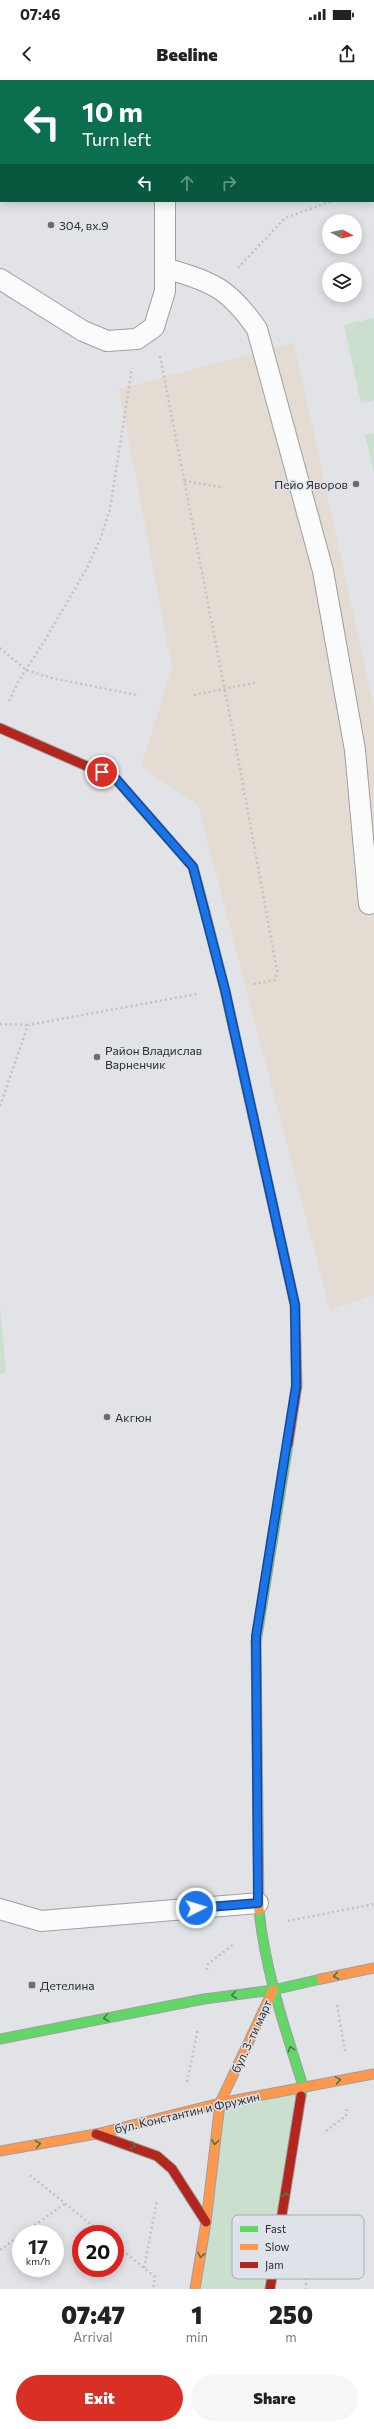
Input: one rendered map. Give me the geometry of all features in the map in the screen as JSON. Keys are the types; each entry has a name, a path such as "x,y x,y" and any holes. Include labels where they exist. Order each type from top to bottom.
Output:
{"street":[{"path":"0,728 116,779 193,867 225,990 295,1305 296,1386 256,1636 258,1903 261,1934 273,1990"},
{"path":"0,2039 204,1999 273,1990 374,1968"},
{"name":"бул. 3-ти март","path":"273,1990 303,2086 282,2215"},
{"name":"бул. 3-ти март","path":"195,2289 206,2222 220,2104 273,1990"},
{"name":"бул. Константин и Фружин","path":"0,2151 96,2134 220,2104 303,2086 374,2074"},
{"path":"96,2134 157,2156 172,2169 206,2222"},
{"name":"бул. 3-ти март","path":"270,2289 272,2279"}],"lane":[{"path":"0,279 83,331 107,341 137,340 154,327 165,291 165,202"},
{"path":"165,268 196,277 219,288 240,304 257,329 323,571 355,750 369,904"},
{"path":"0,1909 41,1921 258,1903"}],"path":[{"path":"219,288 285,218 329,202"},
{"path":"0,1024 28,1024 225,990 275,980 277,971 225,689 154,327"},
{"path":"6,708 18,682 87,568 101,537 110,509 137,340"},
{"path":"184,481 221,487"},
{"path":"0,648 26,670 52,678 137,695"},
{"path":"194,695 258,682"},
{"path":"0,1106 28,1024"},
{"path":"333,1977 350,2078 346,2116"},
{"path":"24,2170 92,2225"},
{"path":"34,2225 66,2203"},
{"path":"0,2250 12,2241"},
{"path":"124,2251 155,2277 153,2289"}],"shaded area":[{"path":"294,343 374,708 374,1295 330,1310 198,805 141,766 172,668 119,389"}],"green space":[{"path":"374,318 374,400 361,403 344,325"},
{"path":"374,433 374,473 365,435"},
{"path":"0,1308 6,1373 0,1374"},
{"path":"303,2086 282,2215 232,2215 232,2279 272,2279 270,2289 195,2289 220,2103"}],"traffic: fast":[{"path":"205,912 225,990 253,1116"},
{"path":"256,1642 288,1444"},
{"path":"259,1910 271,1977 303,2086 301,2096"},
{"path":"0,2039 204,1999 273,1990 321,1979"}],"traffic: slow":[{"path":"256,1642 259,1910"},
{"path":"321,1979 374,1968"},
{"path":"195,2289 206,2222 220,2103 273,1990"},
{"path":"0,2151 96,2134 220,2103 374,2074"}],"traffic: jam":[{"path":"0,728 116,779 193,867 205,912"},
{"path":"253,1116 295,1305 297,1386 288,1444"},
{"path":"282,2215 301,2096"},
{"path":"96,2134 157,2156 172,2169 206,2222"},
{"path":"270,2289 272,2279"}],"place":[{"name":"304, вх.9","path":"51,225"},
{"name":"Пейо Яворов","path":"356,484"},
{"name":"Район Владислав Варненчик","path":"97,1057"},
{"name":"Акгюн","path":"107,1417"},
{"name":"Детелина","path":"32,1985"}],"route":[{"path":"102,772 116,779 193,867 225,990 295,1305 296,1386 256,1636 258,1903 196,1908"}]}
